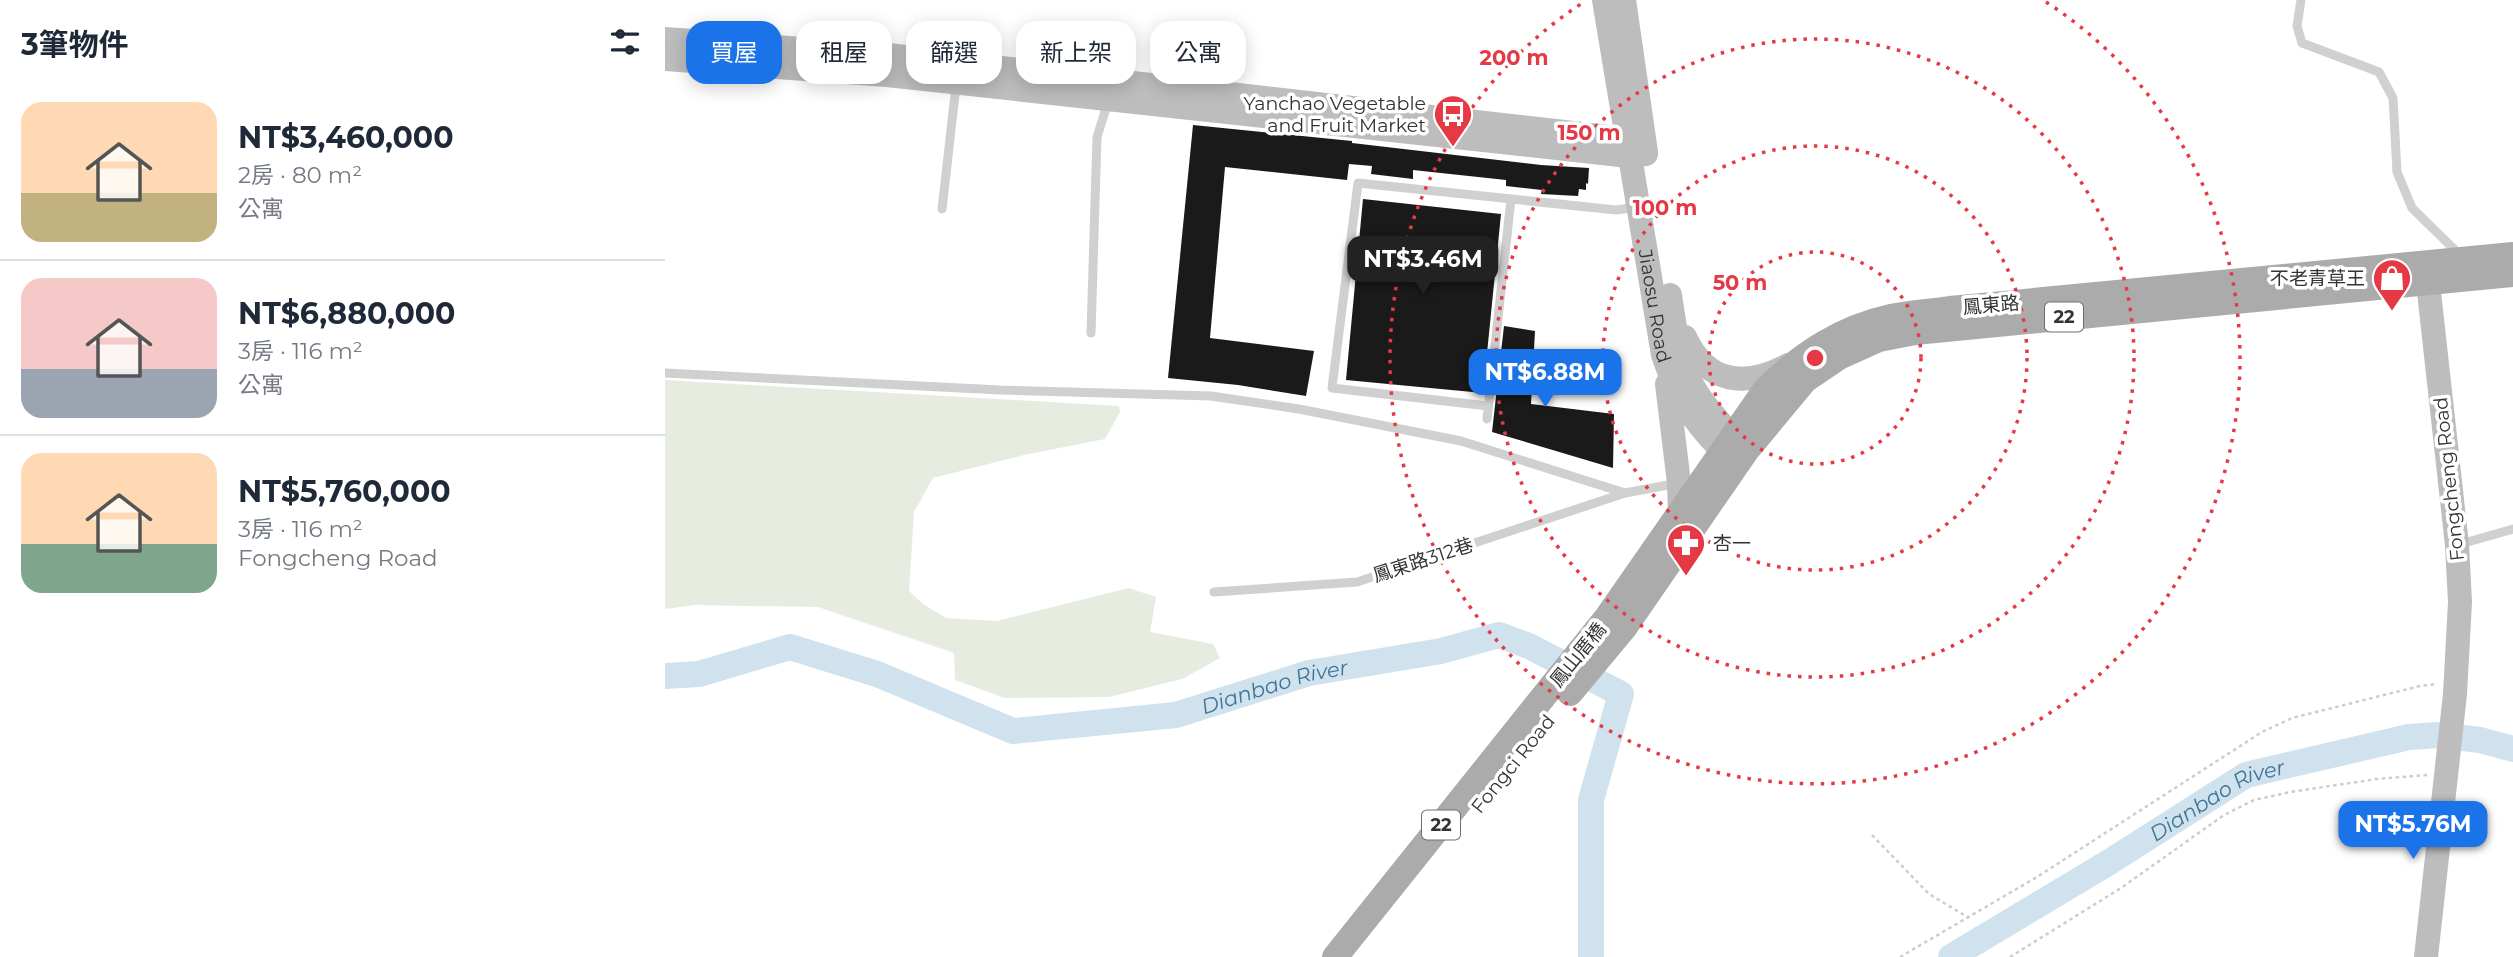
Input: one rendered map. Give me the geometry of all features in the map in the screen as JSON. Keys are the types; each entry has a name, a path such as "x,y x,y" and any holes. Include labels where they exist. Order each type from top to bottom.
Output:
{"main road":[{"name":"鳳東路","path":"1616,622 1680,516 1734,450 1805,380 1839,357 1879,340 1915,332 2427,273 2463,259 2513,254"},
{"name":"鳳東路","path":"1616,622 1734,450 1766,388 1793,363 1843,332 1890,317 1949,309 2427,273 2513,274"},
{"name":"鳳山厝橋","path":"1555,698 1616,622"},
{"name":"Fongci Road","path":"1358,957 1555,698"},
{"name":"Fongci Road","path":"1335,957 1528,732"}],"street":[{"name":"Jiaosu Road","path":"1604,0 1636,146 1646,207 1663,355 1683,405 1734,450"},
{"name":"Jiaosu Road","path":"1624,0 1636,146"},
{"path":"665,39 875,54 906,61"},
{"path":"665,59 823,69 906,71"},
{"path":"1002,77 1636,146"},
{"name":"Jiaosu Road","path":"1646,207 1688,377 1734,450"},
{"name":"Fongcheng Road","path":"2427,273 2457,545 2460,602 2455,688 2445,772"},
{"path":"1672,312 1692,353 1717,373 1739,379 1753,379 1768,376 1793,363"},
{"path":"1663,355 1679,483 1680,516"},
{"path":"2426,957 2445,772"}],"lane":[{"path":"2301,0 2297,26 2302,43 2379,72 2393,98 2397,172 2412,208 2463,259"},
{"path":"942,209 956,84"},
{"path":"1091,333 1097,137 1110,90"},
{"path":"1488,406 1332,388 1358,183 1616,210 1646,207"},
{"path":"1486,419 1511,199"},
{"path":"665,373 1000,390 1211,396 1299,409 1461,441 1625,493"},
{"name":"鳳東路312巷","path":"1214,593 1357,582 1625,493 1679,483"},
{"path":"2457,545 2513,529"}],"path":[{"path":"1900,957 1969,918 2262,732 2292,718 2420,686 2455,688"},
{"path":"2010,957 2120,888 2224,815 2254,800 2377,779 2445,772"},
{"path":"1872,835 1929,894 1969,918"}],"shaded area":[{"path":"665,380 1119,406 1120,412 1105,439 1024,455 933,478 914,512 909,591 923,604 946,618 997,621 1129,588 1156,597 1150,632 1213,644 1220,658 1182,679 1109,697 1005,698 955,680 954,653 818,607 694,605 665,609"}],"building":[{"path":"1193,125 1352,141 1541,165 1589,168 1588,184 1586,183 1586,190 1579,189 1578,196 1541,194 1542,190 1506,186 1506,180 1413,170 1413,179 1371,174 1372,166 1349,164 1347,180 1225,167 1210,338 1314,351 1306,396 1238,385 1168,378"},
{"path":"1363,199 1501,214 1483,393 1346,380"},
{"path":"1504,326 1535,331 1531,404 1614,414 1613,468 1492,432"}],"waterway":[{"name":"Dianbao River","path":"665,676 699,674 790,647 877,674 1013,731 1176,715 1309,673 1441,651 1499,635 1529,646 1621,694 1591,800 1591,957"},
{"name":"Dianbao River","path":"1951,957 2111,861 2246,775 2409,737 2438,735 2480,740 2513,749"}],"place":[{"name":"Yanchao Vegetable and Fruit Market","path":"1453,148"},
{"name":"不老青草王","path":"2392,312"},
{"name":"杏一","path":"1686,577"}]}
